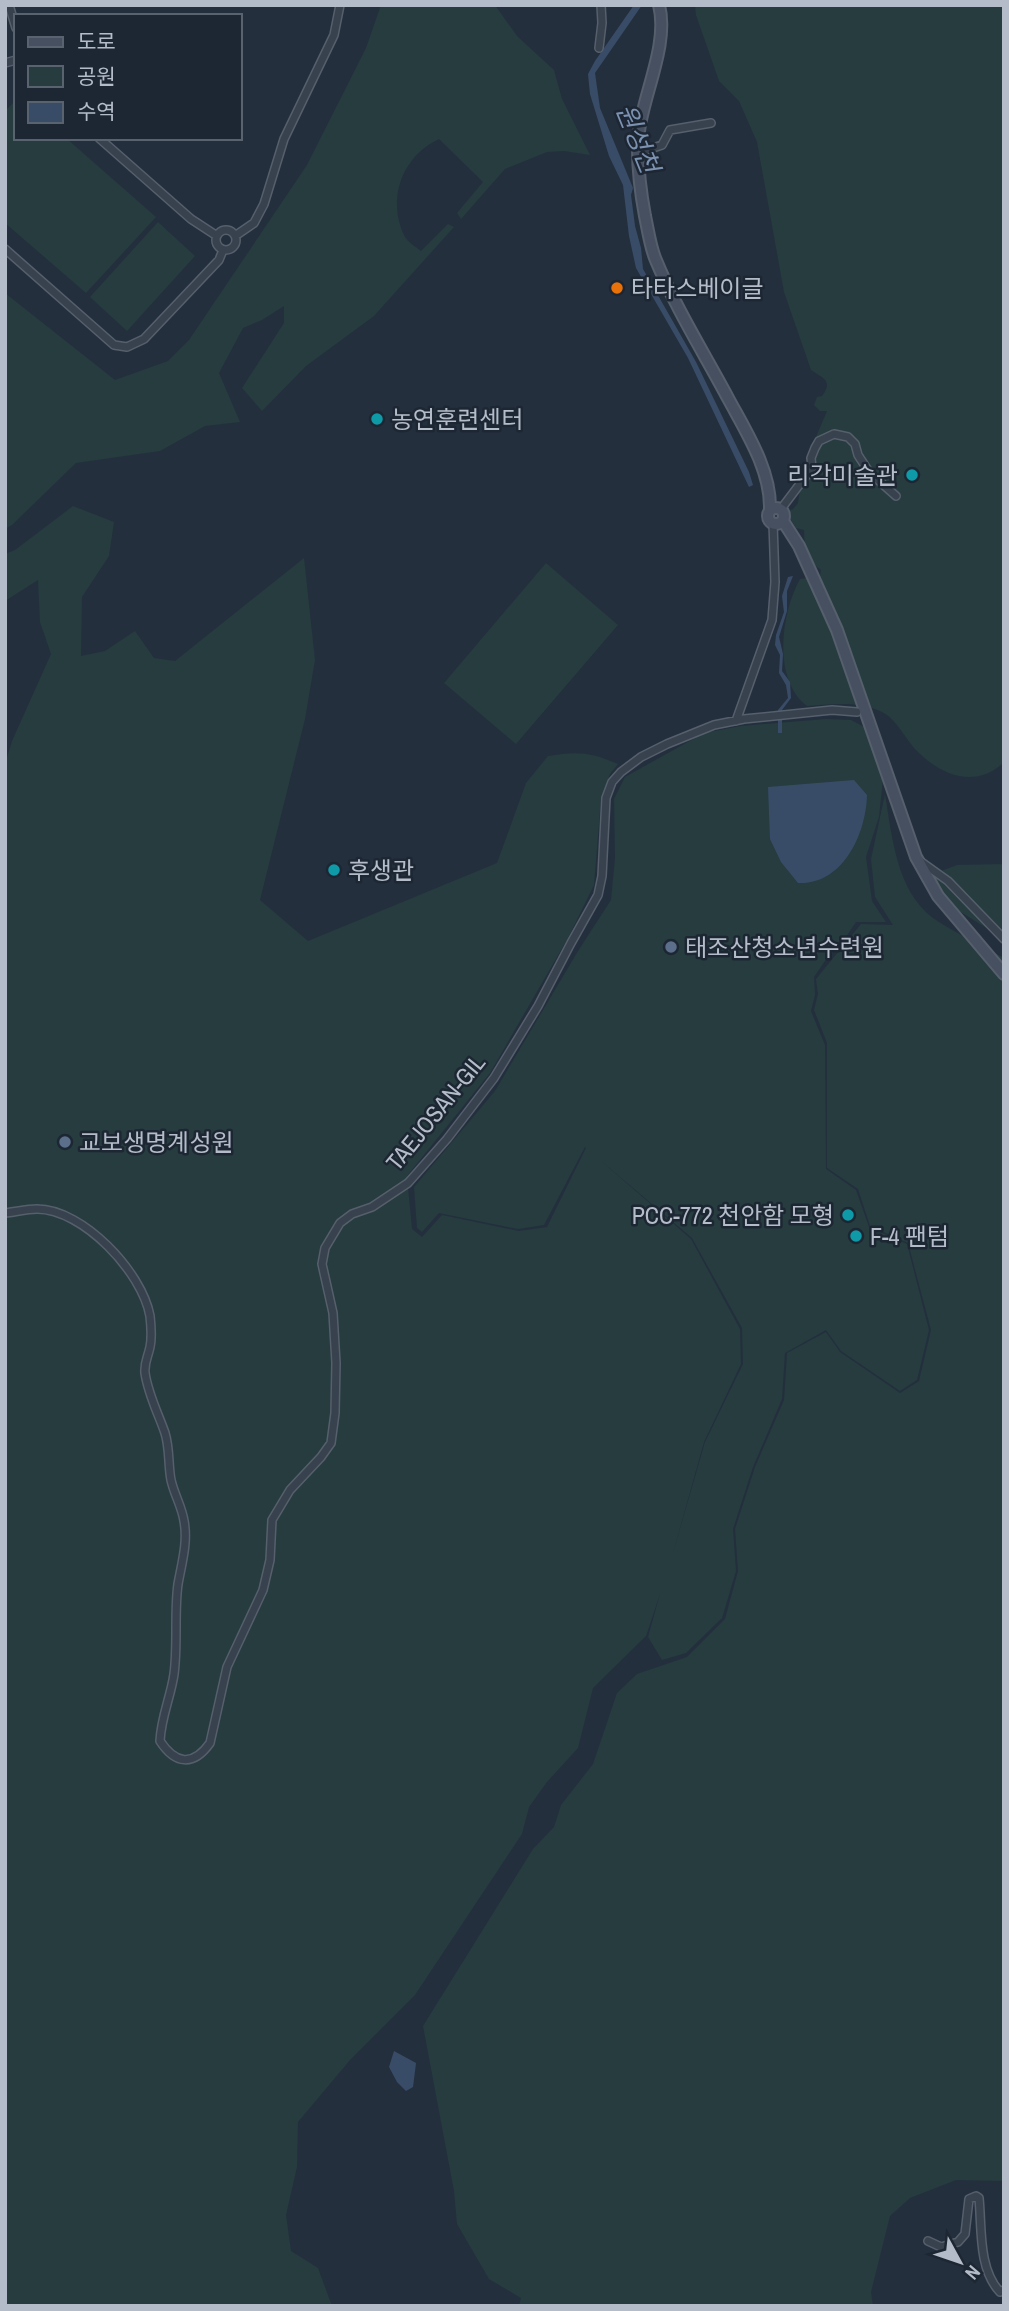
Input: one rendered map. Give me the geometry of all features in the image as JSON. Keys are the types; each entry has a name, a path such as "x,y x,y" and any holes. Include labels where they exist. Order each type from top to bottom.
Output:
{"street":[{"path":"223,250 234,246 235,236 254,223 264,204 284,139 334,35 340,5"},
{"path":"598,48 602,23 601,5"},
{"path":"659,5 662,14 659,46 639,129 638,153 645,213 654,255 757,453 777,516 799,546 837,630 916,858 938,895 1004,974"},
{"path":"638,153 662,145 670,130 711,123"},
{"path":"101,140 191,219 217,236"},
{"path":"223,250 217,243 217,236 227,230 235,236"},
{"path":"5,249 114,345 127,346 144,339 219,260 223,250"},
{"path":"857,712 832,710 736,721 772,620 777,516 796,486 812,468 811,458 815,448 820,441 834,434 848,437 855,444 858,455 869,472 896,496"},
{"name":"TAEJOSAN-GIL","path":"5,1213 38,1209 77,1222 98,1236 128,1268 144,1296 151,1330 145,1374 166,1436 171,1480 184,1518 186,1540 178,1587 174,1676 160,1727 160,1741 173,1757 185,1760 195,1758 210,1743 227,1667 263,1590 270,1560 272,1520 290,1490 331,1443 337,1363 333,1313 322,1264 325,1248 332,1234 340,1223 352,1214 372,1207 408,1183 447,1139 494,1078 538,1006 598,895 602,876 606,798 612,782 641,757 667,744 697,731 736,721"},
{"path":"916,858 948,881 1004,939"},
{"path":"928,2241 941,2246 958,2242 965,2234 970,2199 976,2196 979,2198 984,2257 995,2286 1000,2292 1004,2290"}],"green space":[{"path":"381,5 495,5 517,36 554,70 562,99 590,155 564,151 547,152 505,169 461,219 457,213 483,182 439,139 426,147 415,156 401,181 397,208 399,223 406,239 421,251 448,224 454,227 374,316 306,366 262,411 242,388 284,323 284,306 243,328 219,373 240,422 205,426 160,451 76,463 5,529 5,293 115,380 168,361 189,340 307,165 366,48"},
{"path":"695,5 1004,5 1004,762 983,775 960,776 938,767 927,760 882,712 845,704 807,706 788,680 783,645 788,609 800,579 820,576 821,570 805,558 804,530 796,528 786,512 798,503 810,451 827,411 820,411 814,405 817,397 822,396 825,391 827,383 811,370 784,292 757,142 739,101 719,81"},
{"path":"14,102 14,140 68,140 156,217 86,293 5,223 5,111"},
{"path":"158,222 195,256 127,331 90,297"},
{"path":"73,506 114,522 109,556 82,597 81,656 105,651 135,631 154,658 175,661 304,558 315,660 305,719 260,900 308,941 497,863 526,783 548,756 584,754 618,764 610,774 601,799 594,885 568,938 490,1073 407,1176 412,1229 422,1237 442,1215 519,1231 547,1227 586,1148 544,1225 518,1229 439,1213 422,1232 417,1228 414,1187 495,1091 611,900 615,858 614,799 625,777 704,733 741,726 826,719 851,720 872,731 886,750 879,817 866,857 872,901 886,922 856,922 814,977 815,995 811,1011 825,1045 826,1169 856,1190 869,1227 907,1244 929,1330 917,1380 900,1391 841,1351 826,1330 785,1353 782,1399 753,1467 733,1529 736,1571 722,1618 686,1653 662,1660 648,1637 660,1594 646,1636 593,1688 578,1748 547,1782 529,1807 522,1834 415,1995 350,2060 298,2122 297,2167 286,2215 291,2251 318,2268 332,2306 5,2306 5,764 12,741 51,654 40,622 38,580 5,601 5,554 15,550","holes":["600,1160 692,1238 742,1328 743,1364 705,1442 673,1553 704,1442 741,1364 740,1329 691,1239"]},
{"path":"546,563 618,625 516,744 444,683"},
{"path":"885,794 898,861 911,893 933,918 1004,958 1004,2181 956,2180 910,2198 890,2216 871,2292 873,2306 519,2306 521,2298 489,2279 457,2224 454,2191 423,2026 533,1849 554,1827 561,1805 593,1764 617,1693 637,1674 687,1657 725,1619 738,1571 735,1529 755,1467 784,1400 787,1353 826,1332 840,1352 900,1393 919,1381 931,1330 908,1243 870,1226 858,1189 827,1168 827,1043 814,1010 818,994 816,979 861,924 893,925 875,897 871,859"},
{"path":"1004,864 1004,939 943,901 932,885 941,871 957,865"}],"water":[{"path":"634,5 642,5 595,73 600,108 633,188 631,195 643,269 696,362 749,472 753,485 749,487 688,358 636,268 623,185 609,156 590,94 588,74"},
{"path":"793,576 787,591 787,611 779,637 783,654 782,671 790,682 791,698 782,710 782,733 778,733 778,710 788,698 786,685 779,673 780,655 775,645 784,612 782,596 788,577"},
{"path":"854,780 867,795 866,810 857,841 849,854 828,876 798,883 781,862 770,839 768,787"},
{"path":"394,2051 416,2063 413,2087 406,2091 397,2082 389,2067"}],"place":[{"name":"타타스베이글","path":"617,288"},
{"name":"농연훈련센터","path":"377,419"},
{"name":"리각미술관","path":"912,475"},
{"name":"후생관","path":"334,870"},
{"name":"태조산청소년수련원","path":"671,947"},
{"name":"교보생명계성원","path":"65,1142"},
{"name":"PCC-772 천안함 모형","path":"848,1215"},
{"name":"F-4 팬텀","path":"856,1236"}],"water label":[{"name":"원성천","path":"638,138"}]}
